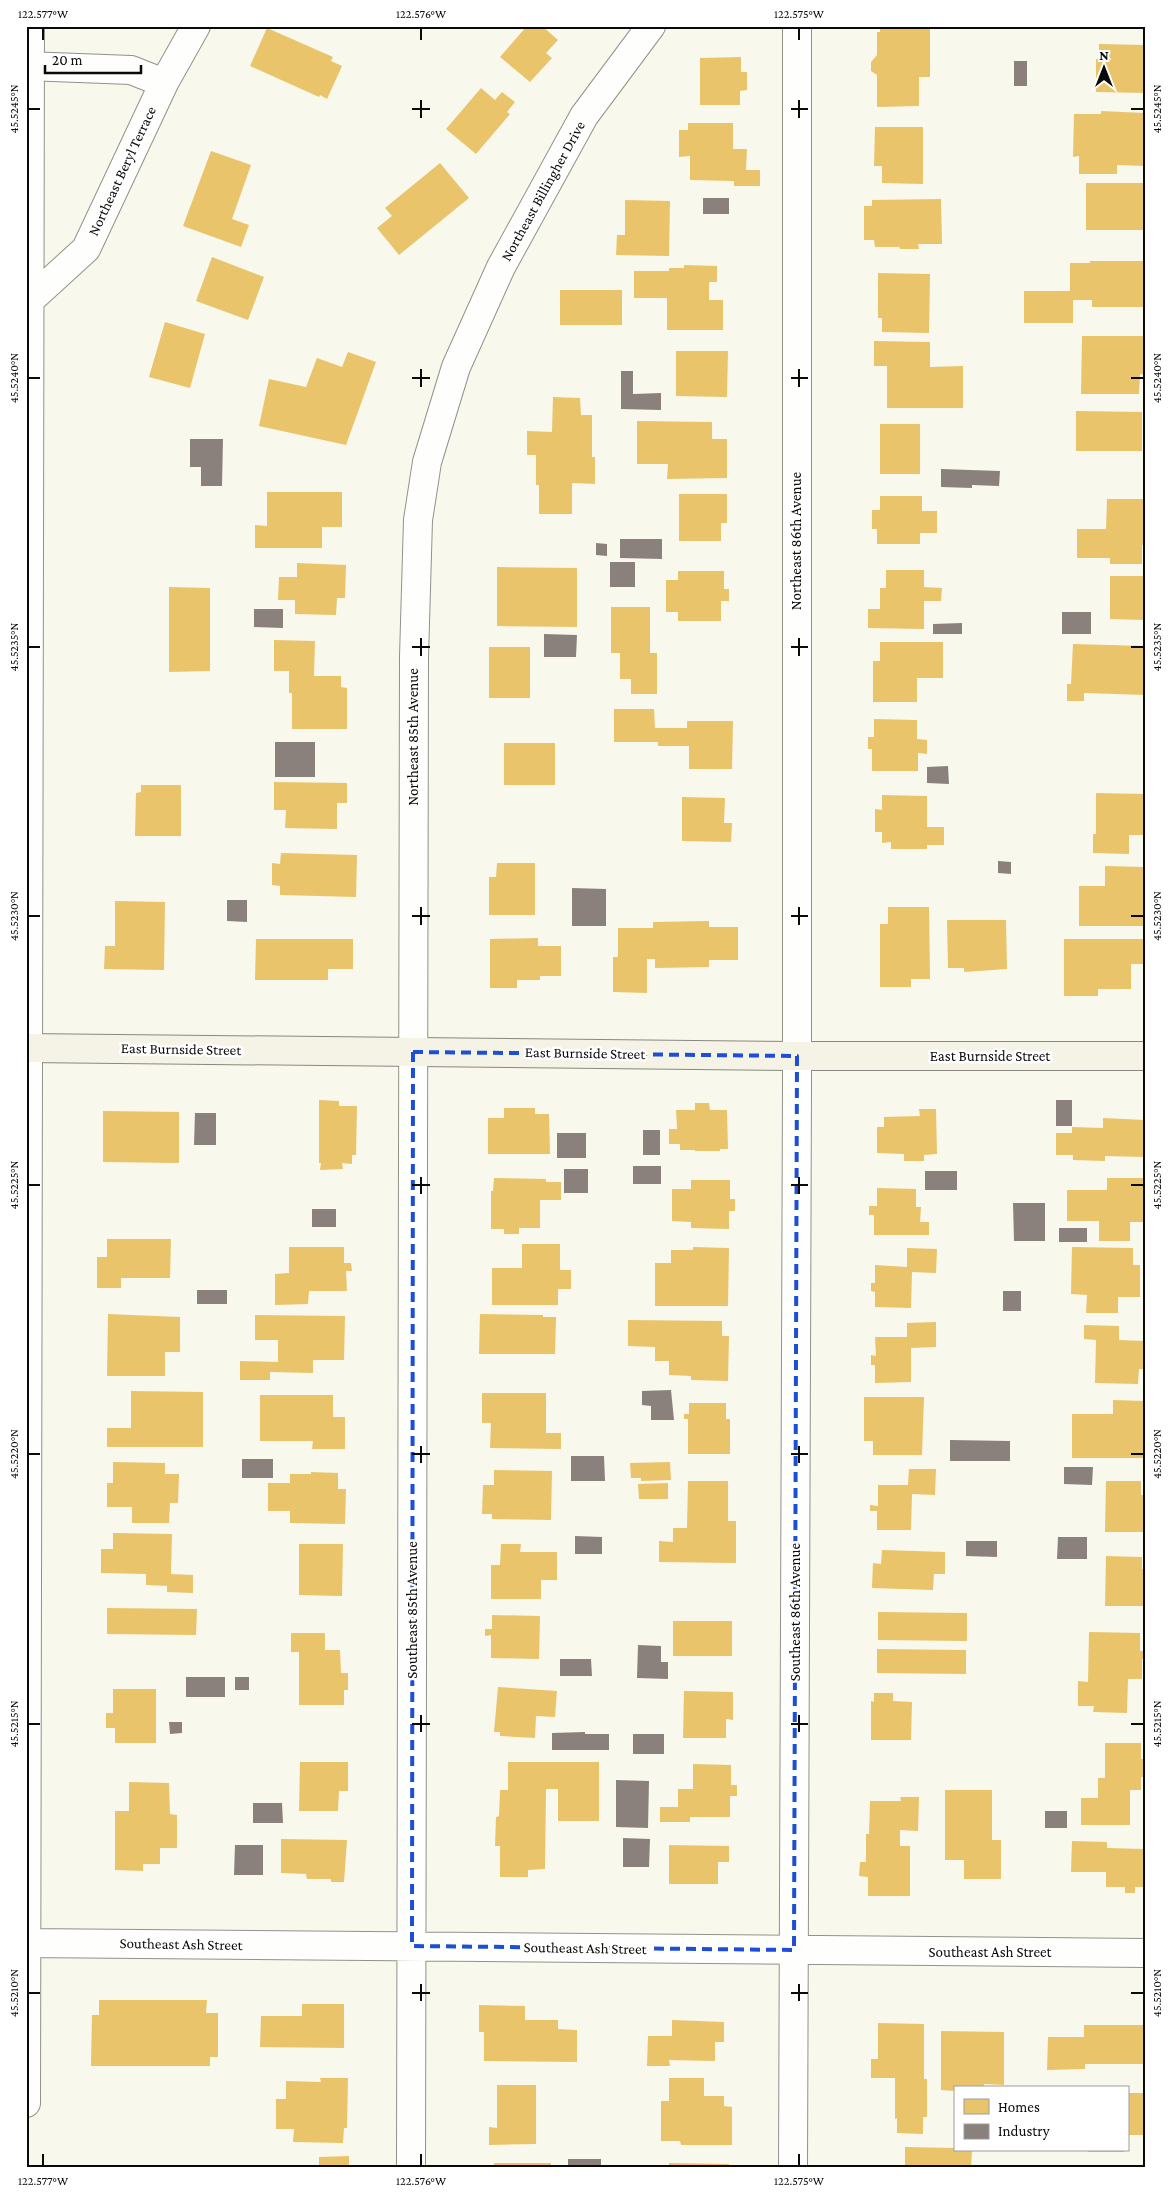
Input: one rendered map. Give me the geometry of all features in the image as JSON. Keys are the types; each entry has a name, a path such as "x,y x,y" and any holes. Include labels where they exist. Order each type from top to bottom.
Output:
{"street":[{"path":"26,2103 28,66 30,26"},
{"name":"Northeast Beryl Terrace","path":"29,301 86,249 164,83 196,26"},
{"name":"Northeast Billingher Drive","path":"456,367 501,266 584,116 651,26"},
{"name":"Northeast 86th Avenue","path":"797,26 797,1056"},
{"path":"28,66 131,70 164,83"},
{"name":"Northeast 85th Avenue","path":"413,1052 414,657 418,520 427,462 456,367"},
{"name":"East Burnside Street","path":"27,1048 797,1056 1145,1056"},
{"name":"Southeast 85th Avenue","path":"411,2168 413,1052"},
{"name":"Southeast 86th Avenue","path":"794,2168 797,1056"},
{"name":"Southeast Ash Street","path":"26,1943 1145,1953"}],"highlighted area":[{"path":"413,1052 797,1056 794,1950 412,1946"}],"building: Homes":[{"path":"527,26 542,26 558,40 546,53 552,58 530,82 500,57"},
{"path":"880,26 930,26 930,77 919,77 919,106 877,107 877,75 871,71 871,62 877,55 877,32 880,32"},
{"path":"267,28 333,57 331,61 342,66 327,99 250,66"},
{"path":"1099,44 1145,45 1145,93 1096,92 1096,59 1099,59"},
{"path":"741,57 741,72 747,72 747,90 740,91 740,105 700,105 700,58"},
{"path":"481,88 495,100 502,92 515,102 507,112 510,114 476,154 446,129"},
{"path":"1101,111 1144,113 1145,166 1117,165 1117,174 1079,174 1079,156 1073,157 1074,114 1101,114"},
{"path":"688,123 733,123 733,149 747,149 746,170 760,170 760,186 734,186 734,181 690,180 690,156 679,157 679,130 688,130"},
{"path":"875,127 923,127 923,184 882,183 882,166 874,166"},
{"path":"211,151 251,165 232,219 249,225 241,247 183,226"},
{"path":"440,163 469,198 399,255 377,228 392,216 385,208"},
{"path":"1086,183 1145,183 1145,230 1086,230"},
{"path":"941,199 942,244 918,244 919,249 900,249 899,247 875,247 874,240 864,240 864,206 872,206 872,200"},
{"path":"625,200 670,201 669,256 616,255 617,235 625,235"},
{"path":"212,257 264,277 248,320 196,301"},
{"path":"1090,261 1145,261 1145,307 1092,307 1092,300 1073,300 1073,323 1024,323 1024,291 1070,291 1070,263 1090,263"},
{"path":"684,265 717,266 717,282 709,282 709,300 723,300 723,330 667,330 667,298 634,298 634,271 669,271 669,268 684,268"},
{"path":"878,273 930,274 929,333 882,332 882,318 878,318"},
{"path":"560,290 622,290 622,325 560,325"},
{"path":"165,322 205,334 190,388 149,377"},
{"path":"1082,336 1145,336 1145,375 1140,374 1139,394 1081,394"},
{"path":"874,341 930,342 930,367 963,366 963,408 887,408 887,366 874,366"},
{"path":"676,351 728,351 727,397 676,396"},
{"path":"348,352 376,362 346,445 259,426 269,379 306,387 317,358 342,367"},
{"path":"553,397 580,398 581,415 592,415 592,457 595,457 595,484 572,483 572,514 539,514 539,485 536,485 536,455 527,455 527,431 552,432"},
{"path":"1076,411 1142,412 1142,451 1076,451"},
{"path":"637,421 712,422 712,439 727,439 727,478 667,479 668,464 637,464"},
{"path":"880,424 920,424 920,474 880,474"},
{"path":"267,492 342,492 342,527 322,527 322,548 255,548 255,525 267,526"},
{"path":"679,494 727,494 727,523 721,523 721,541 679,541"},
{"path":"880,496 922,496 922,511 937,511 937,533 920,533 920,544 877,544 877,529 872,529 872,510 880,510"},
{"path":"1107,499 1145,499 1145,545 1142,545 1142,564 1110,564 1110,558 1077,558 1077,529 1106,529"},
{"path":"297,563 346,565 345,598 337,598 336,615 295,614 295,600 278,600 279,577 297,577"},
{"path":"497,567 577,568 577,627 497,626"},
{"path":"886,570 924,570 924,587 942,588 941,601 924,601 924,629 868,628 868,609 880,609 880,588 886,588"},
{"path":"678,571 724,571 724,589 729,589 729,601 721,601 721,621 678,621 678,612 666,612 666,580 678,580"},
{"path":"1110,576 1145,576 1145,620 1110,619"},
{"path":"169,587 210,588 210,671 169,672"},
{"path":"611,607 650,607 650,653 657,653 657,694 631,694 631,679 620,679 620,653 611,653"},
{"path":"274,640 315,641 314,676 341,676 341,687 347,688 347,729 292,729 292,693 289,693 289,671 274,671"},
{"path":"880,642 943,642 943,678 917,678 917,702 873,702 873,661 880,661"},
{"path":"1073,644 1145,646 1145,695 1084,693 1084,701 1067,701 1067,684 1071,684"},
{"path":"489,647 530,647 530,698 489,698"},
{"path":"614,709 654,709 655,728 687,728 687,721 733,721 732,769 689,769 689,746 658,746 658,742 614,742"},
{"path":"874,719 917,720 917,739 927,740 927,754 918,753 918,771 872,771 872,749 868,749 868,737 874,737"},
{"path":"504,743 555,743 555,785 504,785"},
{"path":"274,782 347,783 347,803 337,803 337,829 285,828 286,810 274,810"},
{"path":"141,785 181,785 181,836 135,836 136,793 141,792"},
{"path":"1096,793 1145,794 1145,835 1129,835 1129,854 1093,853 1093,834 1096,834"},
{"path":"882,795 927,796 927,827 944,827 944,845 927,845 927,849 891,849 891,842 882,843 882,832 875,832 875,809 882,810"},
{"path":"682,797 725,798 724,823 732,823 731,842 682,841"},
{"path":"281,853 357,855 356,897 280,895 280,886 272,885 272,863 280,864"},
{"path":"497,863 535,863 535,915 489,915 489,877 496,877"},
{"path":"1105,866 1145,867 1145,926 1079,926 1079,886 1105,886"},
{"path":"115,901 165,902 164,970 104,969 105,946 115,946"},
{"path":"888,907 929,907 930,979 911,979 911,987 880,987 880,924 888,924"},
{"path":"947,920 1006,920 1007,969 964,972 964,968 948,968"},
{"path":"709,921 709,927 738,927 738,960 709,960 709,967 655,968 655,959 647,959 647,993 613,992 613,957 618,957 618,928 653,928 653,922"},
{"path":"538,938 538,946 561,946 561,976 540,976 540,980 517,980 517,988 490,988 490,939"},
{"path":"256,939 353,939 353,969 328,969 328,980 255,980"},
{"path":"1064,939 1145,939 1145,964 1131,964 1131,989 1098,989 1098,996 1064,996"},
{"path":"319,1100 339,1101 339,1106 357,1106 356,1155 352,1155 352,1164 342,1163 343,1169 320,1170"},
{"path":"695,1103 709,1103 710,1110 727,1110 728,1149 720,1149 720,1151 680,1150 680,1144 669,1144 669,1129 677,1129 676,1110 695,1110"},
{"path":"504,1108 535,1108 535,1114 549,1114 550,1154 488,1154 488,1118 504,1118"},
{"path":"919,1109 936,1109 937,1154 924,1155 924,1161 904,1161 904,1154 877,1153 877,1127 884,1127 884,1117 920,1116"},
{"path":"103,1111 179,1112 179,1163 103,1162"},
{"path":"1103,1118 1145,1120 1145,1157 1105,1156 1105,1161 1073,1160 1073,1155 1056,1155 1056,1133 1072,1133 1072,1127 1103,1128"},
{"path":"494,1178 546,1179 546,1182 561,1182 561,1200 540,1200 540,1228 519,1228 519,1234 504,1234 504,1229 491,1229 491,1191 493,1191"},
{"path":"1107,1178 1145,1178 1145,1222 1130,1222 1130,1241 1099,1241 1099,1221 1067,1221 1067,1190 1107,1190"},
{"path":"691,1180 730,1180 730,1199 735,1199 735,1211 729,1211 729,1229 691,1228 691,1222 672,1221 672,1189 691,1189"},
{"path":"877,1188 916,1189 916,1207 921,1207 920,1222 929,1222 929,1235 874,1235 874,1215 869,1215 869,1206 877,1206"},
{"path":"107,1239 171,1239 170,1278 121,1278 121,1288 97,1288 97,1257 107,1257"},
{"path":"522,1244 560,1244 560,1270 571,1270 571,1289 558,1289 558,1305 492,1305 492,1268 522,1268"},
{"path":"289,1247 344,1247 344,1263 351,1263 352,1271 346,1271 347,1291 309,1291 308,1304 275,1305 275,1274 289,1273"},
{"path":"693,1247 729,1248 728,1306 655,1306 655,1263 671,1263 671,1250 693,1250"},
{"path":"1072,1247 1133,1248 1133,1265 1140,1265 1140,1297 1118,1297 1118,1313 1086,1313 1087,1295 1071,1294"},
{"path":"907,1248 937,1249 936,1273 912,1272 911,1308 875,1307 875,1292 871,1291 871,1283 875,1283 875,1265 907,1267"},
{"path":"108,1314 180,1317 180,1352 165,1352 165,1376 107,1376"},
{"path":"480,1314 556,1317 555,1354 479,1354"},
{"path":"255,1315 345,1316 344,1360 313,1360 313,1373 270,1372 270,1380 240,1380 240,1361 278,1362 278,1340 255,1340"},
{"path":"628,1320 722,1321 722,1336 729,1336 728,1381 691,1380 691,1376 669,1375 669,1361 655,1361 655,1347 628,1346"},
{"path":"936,1322 936,1347 911,1348 911,1382 875,1383 875,1365 871,1365 871,1355 876,1356 875,1337 907,1337 907,1323"},
{"path":"1084,1325 1119,1326 1119,1340 1145,1341 1145,1369 1139,1369 1138,1384 1095,1383 1096,1340 1084,1339"},
{"path":"131,1391 203,1392 203,1447 107,1447 107,1428 131,1428"},
{"path":"482,1393 546,1393 546,1433 561,1433 561,1449 490,1448 491,1423 482,1423"},
{"path":"260,1395 333,1395 333,1417 345,1417 345,1449 312,1449 313,1441 260,1441"},
{"path":"864,1397 924,1397 922,1455 873,1455 873,1441 864,1441"},
{"path":"1113,1400 1145,1401 1145,1458 1072,1458 1072,1414 1113,1414"},
{"path":"689,1403 726,1403 726,1419 730,1419 730,1454 688,1454 688,1419 684,1419 684,1414 689,1414"},
{"path":"113,1462 165,1463 165,1474 179,1474 178,1503 170,1503 169,1523 132,1523 132,1507 107,1507 107,1483 113,1483"},
{"path":"670,1462 671,1480 641,1481 641,1478 631,1478 630,1463"},
{"path":"909,1469 936,1469 935,1495 912,1494 911,1530 877,1530 877,1511 870,1511 870,1505 878,1506 878,1485 908,1485"},
{"path":"494,1470 552,1471 551,1520 492,1519 492,1514 482,1514 483,1485 494,1485"},
{"path":"311,1472 338,1473 338,1489 346,1489 345,1524 290,1523 290,1511 268,1511 268,1483 290,1483 290,1474 311,1474"},
{"path":"688,1481 728,1481 728,1521 736,1521 736,1563 659,1562 659,1541 673,1542 673,1528 687,1528"},
{"path":"1106,1481 1141,1481 1141,1495 1145,1495 1145,1532 1105,1532"},
{"path":"668,1483 668,1499 639,1499 638,1484"},
{"path":"113,1533 172,1534 171,1574 193,1575 193,1593 167,1592 167,1586 146,1585 146,1574 101,1573 101,1549 113,1549"},
{"path":"299,1544 343,1544 342,1596 299,1595"},
{"path":"501,1544 521,1544 520,1552 557,1552 557,1580 541,1580 541,1599 491,1599 491,1565 500,1565"},
{"path":"882,1550 945,1552 945,1574 934,1574 933,1590 872,1588 873,1563 881,1564"},
{"path":"1106,1556 1142,1557 1142,1569 1145,1569 1145,1606 1105,1606"},
{"path":"107,1608 197,1609 196,1635 107,1634"},
{"path":"878,1612 967,1613 967,1641 878,1640"},
{"path":"492,1615 540,1616 539,1659 491,1658 491,1635 485,1636 485,1629 492,1629"},
{"path":"673,1621 732,1621 732,1656 673,1656"},
{"path":"1089,1632 1140,1633 1140,1651 1145,1651 1145,1659 1142,1659 1142,1679 1128,1679 1127,1713 1093,1712 1094,1706 1078,1706 1078,1681 1088,1682"},
{"path":"291,1633 325,1633 325,1650 340,1650 341,1673 348,1673 348,1690 344,1690 344,1705 299,1705 299,1652 291,1652"},
{"path":"877,1649 966,1650 966,1674 877,1673"},
{"path":"498,1687 557,1691 555,1717 536,1716 535,1738 500,1736 500,1732 494,1732"},
{"path":"113,1689 156,1689 156,1743 115,1743 115,1728 106,1728 106,1713 113,1713"},
{"path":"684,1691 733,1692 733,1720 726,1719 726,1738 683,1738"},
{"path":"874,1693 893,1693 893,1701 912,1702 911,1740 871,1740 871,1701 874,1702"},
{"path":"1105,1743 1141,1743 1141,1759 1145,1759 1145,1777 1141,1777 1141,1790 1130,1790 1130,1825 1081,1825 1081,1798 1098,1798 1098,1778 1105,1778"},
{"path":"300,1762 348,1762 348,1791 339,1791 338,1811 299,1811"},
{"path":"508,1762 599,1762 599,1821 558,1821 558,1789 546,1789 545,1869 528,1870 528,1877 500,1877 500,1846 495,1846 496,1817 499,1816 500,1790 508,1790"},
{"path":"693,1764 731,1765 731,1785 737,1785 737,1796 730,1796 730,1817 690,1817 690,1822 660,1822 660,1807 678,1807 678,1789 693,1789"},
{"path":"129,1782 169,1783 170,1814 177,1815 177,1848 160,1848 160,1864 143,1864 143,1871 115,1870 115,1811 129,1811"},
{"path":"945,1790 992,1790 992,1840 1001,1840 1001,1879 964,1879 964,1860 945,1860"},
{"path":"900,1797 919,1797 918,1831 900,1830 900,1846 910,1846 910,1896 868,1896 868,1877 859,1876 860,1862 866,1862 866,1834 869,1834 870,1801 901,1801"},
{"path":"281,1839 347,1840 344,1882 331,1882 331,1879 307,1879 306,1874 281,1873"},
{"path":"1072,1841 1107,1842 1107,1848 1145,1849 1145,1887 1135,1887 1135,1893 1125,1893 1125,1887 1106,1887 1106,1872 1071,1872"},
{"path":"669,1845 729,1846 729,1862 718,1862 718,1884 669,1884"},
{"path":"99,2000 207,2000 206,2013 218,2013 218,2057 210,2057 210,2066 91,2066 92,2015 99,2015"},
{"path":"302,2004 344,2004 344,2048 260,2047 261,2016 302,2016"},
{"path":"479,2005 525,2006 525,2020 558,2020 558,2029 577,2030 577,2062 484,2061 484,2032 479,2032"},
{"path":"672,2020 724,2022 724,2042 715,2042 715,2061 669,2060 670,2066 647,2066 648,2036 672,2036"},
{"path":"878,2023 924,2024 924,2079 927,2079 927,2117 923,2117 923,2134 897,2133 895,2078 871,2078 871,2059 878,2059"},
{"path":"1084,2025 1144,2025 1145,2064 1085,2064 1085,2069 1047,2070 1048,2037 1084,2037"},
{"path":"941,2031 1004,2032 1004,2085 954,2086 954,2091 941,2090"},
{"path":"320,2078 348,2078 347,2128 344,2128 343,2143 293,2142 294,2129 276,2129 276,2099 286,2099 286,2081 321,2082"},
{"path":"669,2078 704,2078 704,2096 724,2096 724,2106 732,2107 732,2145 681,2145 680,2141 661,2141 661,2101 669,2101"},
{"path":"497,2085 536,2085 536,2144 489,2145 489,2127 497,2128"},
{"path":"1128,2093 1143,2093 1143,2135 1128,2135"},
{"path":"905,2147 954,2148 954,2152 972,2152 971,2168 905,2168"},
{"path":"349,2156 349,2168 319,2168 319,2157"},
{"path":"494,2163 551,2163 551,2168 494,2168"},
{"path":"669,2163 729,2164 729,2168 669,2168"}],"building: Industry":[{"path":"1014,61 1027,61 1027,86 1014,86"},
{"path":"703,198 729,198 729,214 703,214"},
{"path":"621,371 633,371 633,394 661,393 661,410 621,409"},
{"path":"190,439 223,439 222,486 201,486 201,467 190,467"},
{"path":"941,469 1000,471 999,486 972,485 972,488 941,487"},
{"path":"620,539 662,539 662,559 620,558"},
{"path":"596,543 607,544 607,556 596,555"},
{"path":"610,562 635,562 635,587 610,587"},
{"path":"254,609 283,609 283,628 254,627"},
{"path":"1062,612 1091,612 1091,634 1062,634"},
{"path":"962,623 962,634 933,634 933,624"},
{"path":"544,634 577,635 576,657 544,657"},
{"path":"275,742 315,742 315,777 275,777"},
{"path":"948,766 949,784 927,783 927,767"},
{"path":"998,861 1011,862 1011,874 998,873"},
{"path":"572,888 606,889 606,926 572,926"},
{"path":"227,900 247,900 247,922 227,921"},
{"path":"1056,1100 1072,1100 1072,1126 1056,1126"},
{"path":"195,1113 216,1113 216,1145 194,1145"},
{"path":"643,1130 660,1130 660,1155 643,1155"},
{"path":"557,1133 586,1133 586,1158 557,1158"},
{"path":"633,1166 661,1166 661,1184 633,1184"},
{"path":"564,1169 588,1169 588,1193 564,1193"},
{"path":"925,1171 957,1171 957,1190 925,1190"},
{"path":"1013,1203 1045,1203 1045,1241 1014,1241"},
{"path":"312,1209 336,1209 336,1227 312,1227"},
{"path":"1059,1228 1087,1228 1087,1242 1059,1242"},
{"path":"197,1290 227,1290 227,1304 197,1304"},
{"path":"1003,1291 1021,1291 1021,1311 1003,1311"},
{"path":"671,1390 674,1420 651,1420 651,1406 642,1405 642,1391"},
{"path":"950,1440 1010,1441 1010,1461 950,1461"},
{"path":"571,1456 604,1456 605,1481 571,1481"},
{"path":"242,1459 273,1459 273,1478 242,1478"},
{"path":"1064,1467 1093,1467 1092,1485 1064,1484"},
{"path":"575,1536 602,1537 602,1554 575,1554"},
{"path":"1058,1537 1087,1537 1087,1559 1057,1559"},
{"path":"966,1541 997,1541 997,1557 966,1556"},
{"path":"638,1645 661,1646 661,1662 668,1662 668,1679 637,1678"},
{"path":"560,1659 591,1659 592,1676 560,1676"},
{"path":"186,1677 225,1677 225,1697 186,1697"},
{"path":"235,1677 249,1677 249,1690 235,1690"},
{"path":"169,1722 182,1722 182,1733 170,1734"},
{"path":"585,1732 585,1734 609,1734 609,1750 552,1750 552,1733"},
{"path":"633,1734 664,1734 664,1754 633,1754"},
{"path":"616,1780 649,1781 648,1828 616,1827"},
{"path":"253,1803 282,1803 283,1823 253,1823"},
{"path":"1045,1811 1067,1811 1067,1828 1045,1828"},
{"path":"623,1838 650,1839 649,1867 623,1867"},
{"path":"235,1845 263,1845 263,1875 234,1875"},
{"path":"568,2159 601,2159 601,2168 568,2168"}]}
